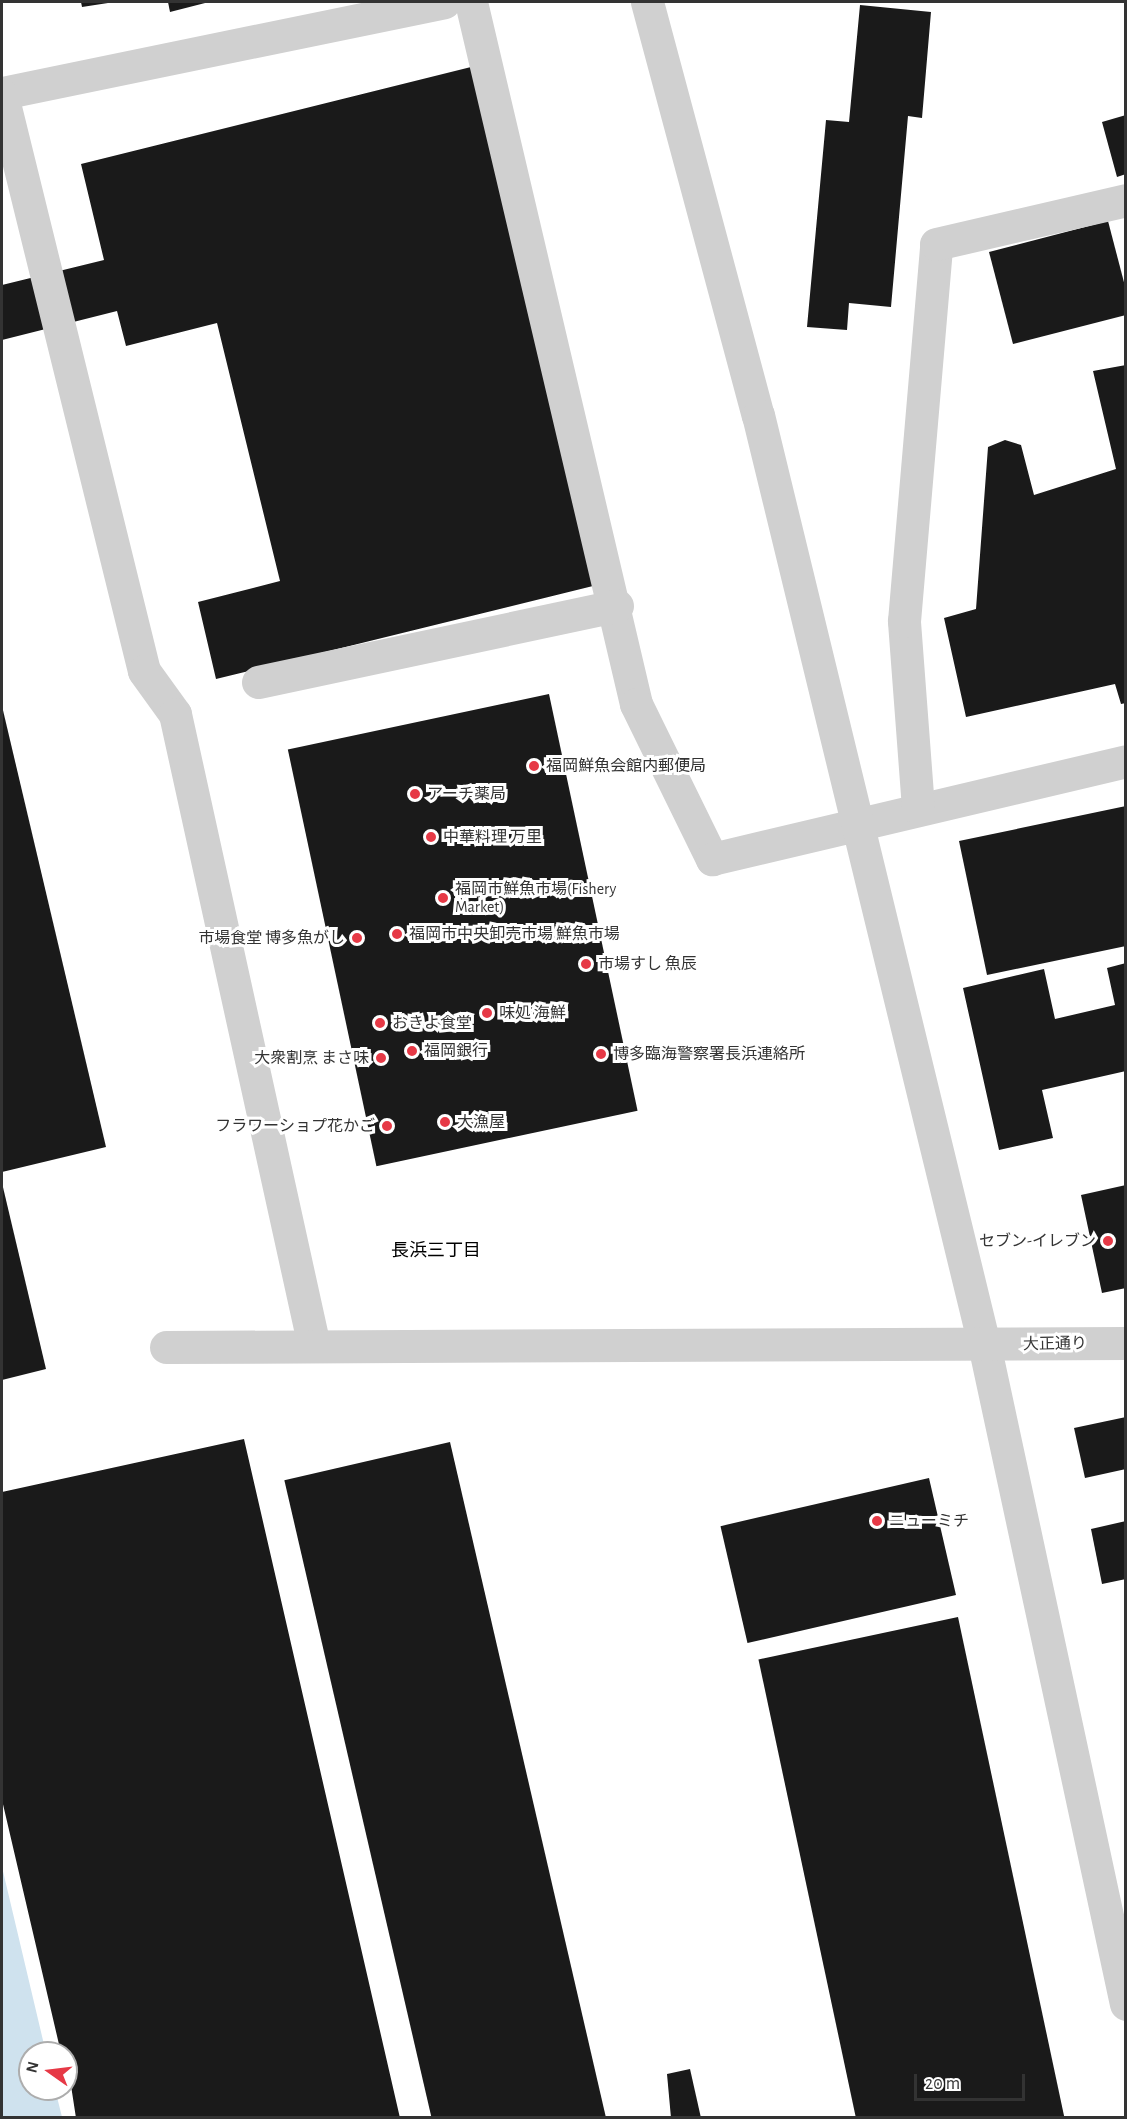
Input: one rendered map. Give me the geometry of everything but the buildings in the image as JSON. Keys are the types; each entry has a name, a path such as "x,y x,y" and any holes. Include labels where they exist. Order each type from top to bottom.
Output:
{"street":[{"path":"314,1346 175,714 144,671 2,94 444,2"},
{"path":"471,2 616,606 636,705 712,859 860,825 918,808 1125,761"},
{"path":"647,2 860,825 984,1344 1125,2004"},
{"path":"918,808 904,621 936,244 1125,200"},
{"path":"258,682 616,606"},
{"name":"大正通り","path":"166,1347 1125,1343"}],"water":[{"path":"2,1867 43,2041 18,2041 18,2101 58,2101 62,2117 2,2117"}],"place":[{"name":"福岡鮮魚会館内郵便局","path":"534,766"},
{"name":"アーチ薬局","path":"415,794"},
{"name":"中華料理 万里","path":"431,837"},
{"name":"福岡市鮮魚市場(Fishery Market)","path":"443,898"},
{"name":"福岡市中央卸売市場 鮮魚市場","path":"397,934"},
{"name":"市場食堂 博多魚がし","path":"357,938"},
{"name":"市場すし 魚辰","path":"586,964"},
{"name":"味処 海鮮","path":"487,1013"},
{"name":"おきよ食堂","path":"380,1023"},
{"name":"福岡銀行","path":"412,1051"},
{"name":"博多臨海警察署長浜連絡所","path":"601,1054"},
{"name":"大衆割烹 まさ味","path":"381,1058"},
{"name":"大漁屋","path":"445,1122"},
{"name":"フラワーショプ花かご","path":"387,1126"},
{"name":"セブン-イレブン","path":"1108,1241"},
{"name":"ニューミチ","path":"877,1521"}],"district":[{"name":"長浜三丁目","path":"436,1251"}]}
